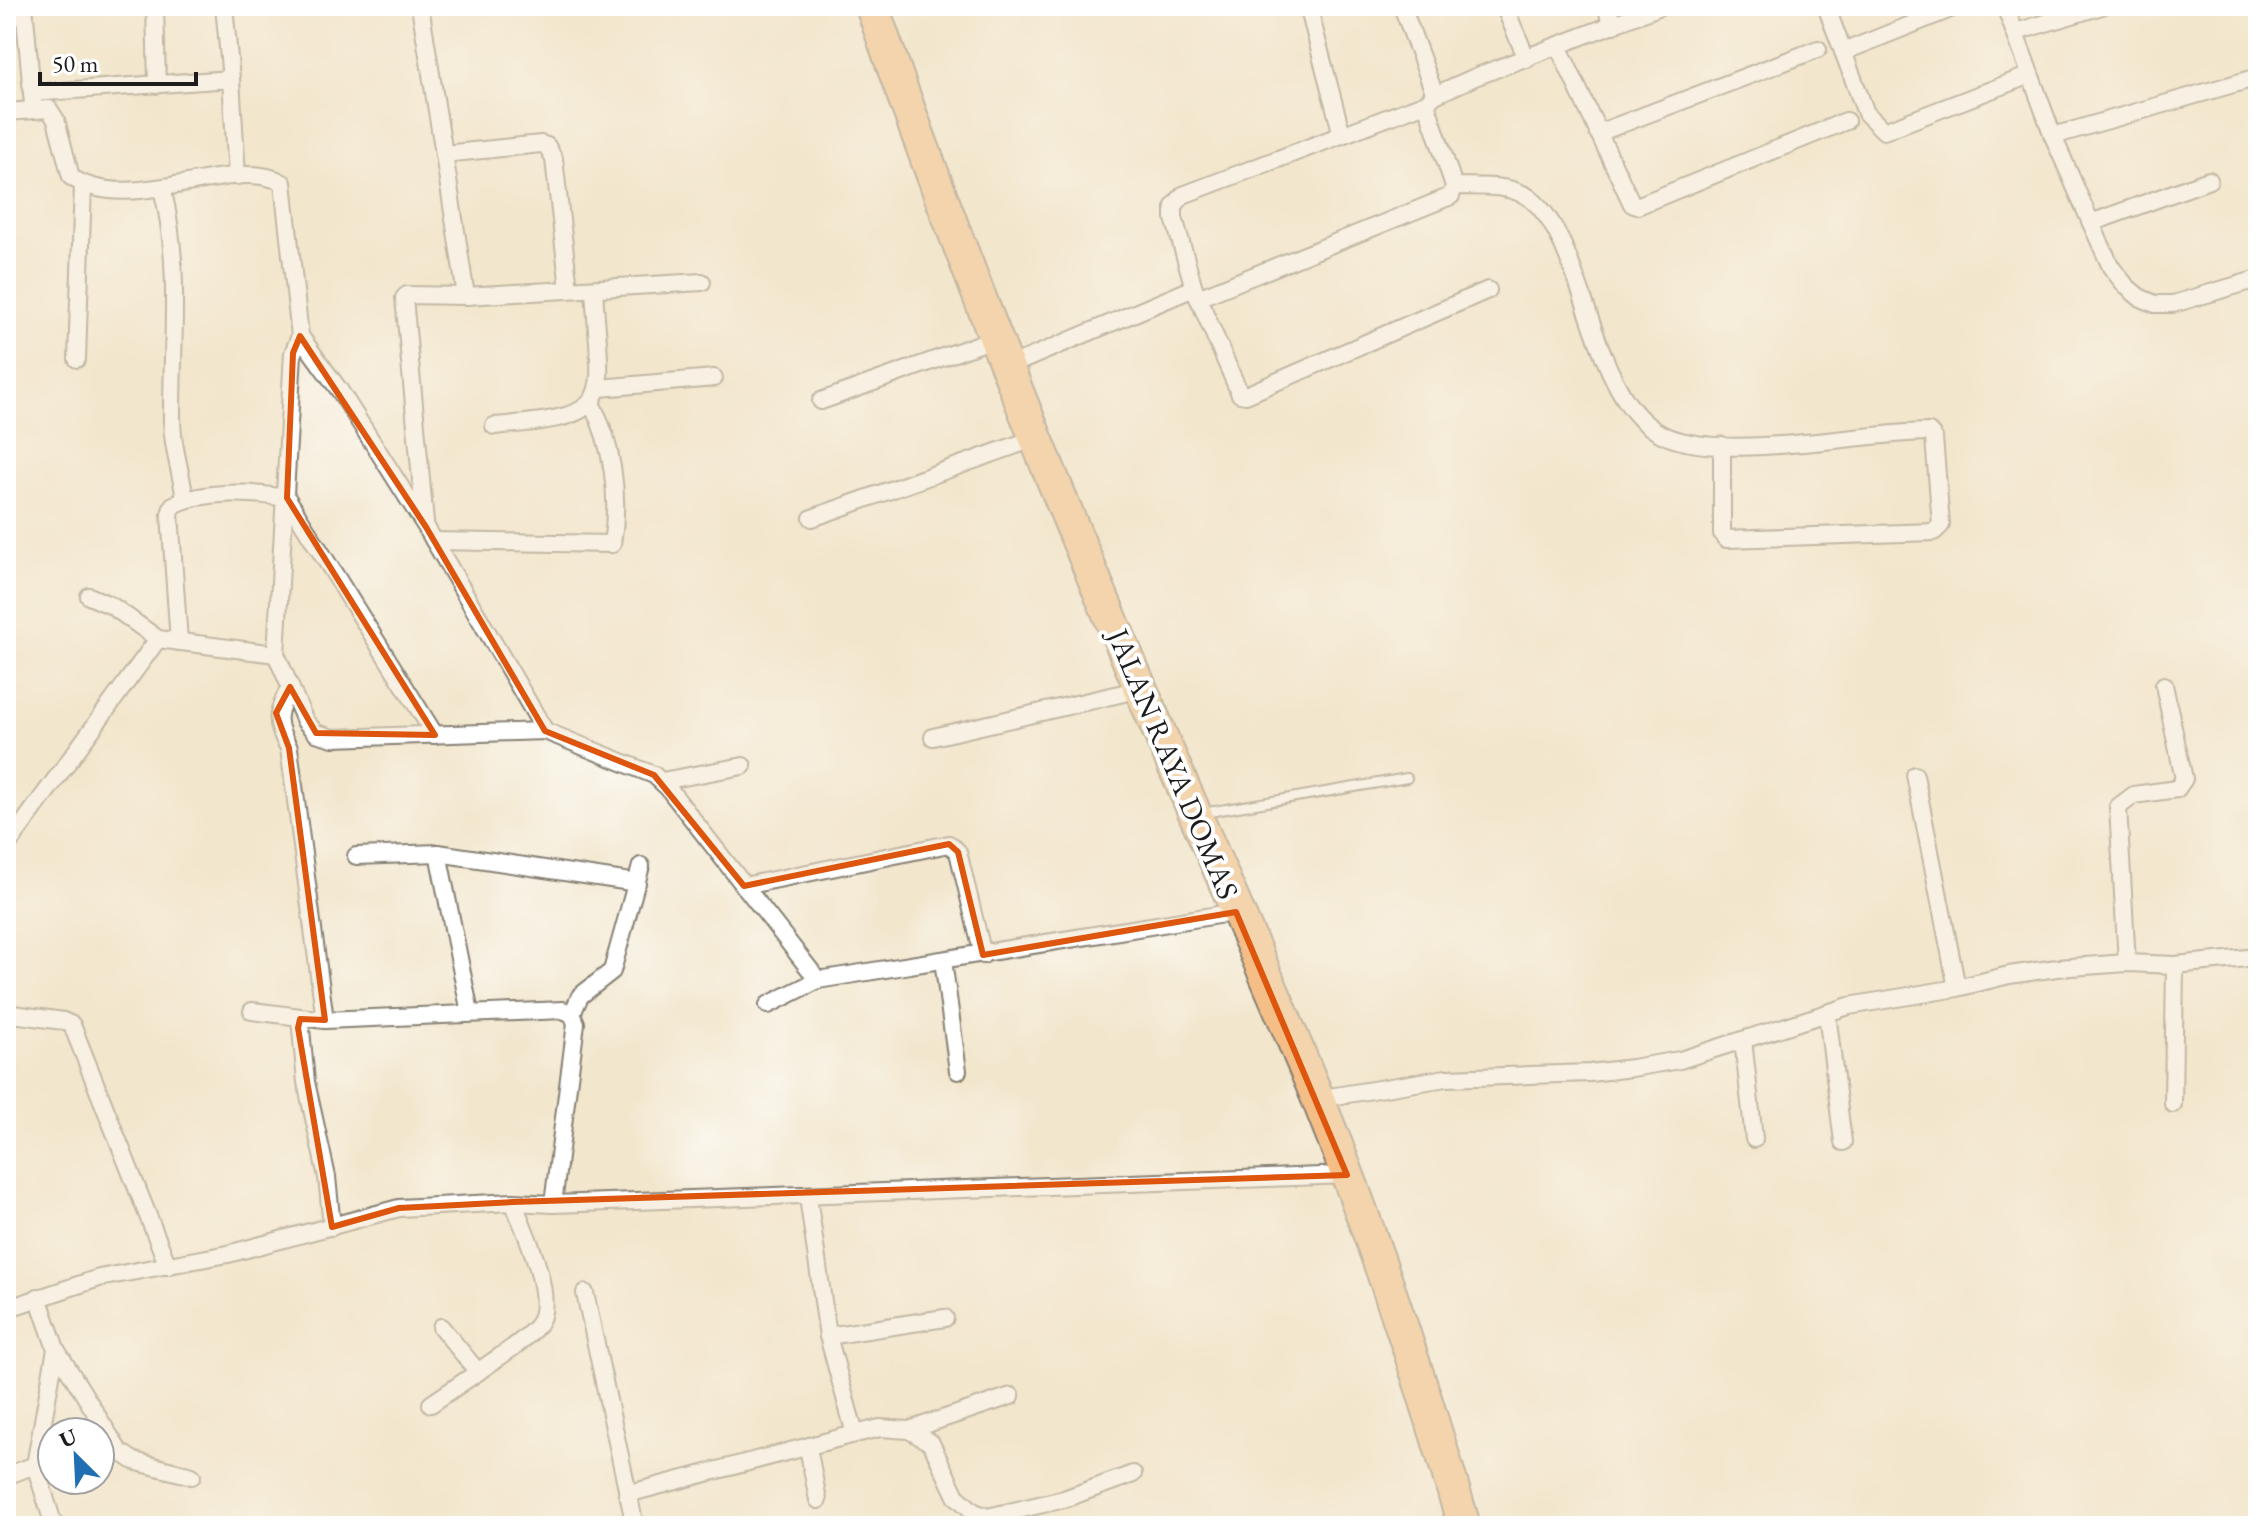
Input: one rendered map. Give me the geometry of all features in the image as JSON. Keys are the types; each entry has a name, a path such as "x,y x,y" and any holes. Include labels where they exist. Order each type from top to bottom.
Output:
{"highway":[{"name":"JALAN RAYA DOMAS","path":"872,6 910,114 1036,438 1347,1175 1393,1304 1464,1526"}],"street":[{"path":"24,6 33,101"},
{"path":"155,6 157,85"},
{"path":"224,6 237,176"},
{"path":"420,6 466,296"},
{"path":"1308,6 1342,135"},
{"path":"821,401 1002,352 1196,293 1451,196 1454,186 1402,6"},
{"path":"1504,6 1527,59"},
{"path":"1605,6 1614,25"},
{"path":"1488,290 1246,395 1237,391 1196,293 1174,218 1174,206 1183,195 1342,135 1661,6"},
{"path":"1826,6 1866,113 1884,131 2030,75"},
{"path":"1843,52 1958,6"},
{"path":"2005,6 2053,136 2111,267 2139,297 2155,304 2173,304 2258,279"},
{"path":"2016,32 2102,6"},
{"path":"1559,48 1632,204 1637,206 1846,121"},
{"path":"1598,133 1818,49"},
{"path":"2053,136 2258,77"},
{"path":"6,112 33,101 231,79"},
{"path":"33,101 49,109 56,120 71,177 97,191 162,188 237,176 283,183 300,336 293,353 276,654 305,721 316,733 333,738 545,731 662,781 818,980"},
{"path":"444,154 541,144 547,146 554,159 569,289"},
{"path":"2091,223 2209,180"},
{"path":"77,359 83,185"},
{"path":"1454,186 1505,187 1529,198 1550,220 1615,381 1646,424 1665,436 1694,444 1722,445 1929,432 1934,438 1941,525 1934,532 1726,539 1722,534 1722,445"},
{"path":"162,188 174,243 176,353 171,417 185,499"},
{"path":"430,534 403,303 407,295 466,296 702,282"},
{"path":"430,534 612,544 613,477 596,396 594,290"},
{"path":"300,336 340,391 430,534 545,731"},
{"path":"494,426 559,421 581,412 596,396 714,378"},
{"path":"812,518 1036,438"},
{"path":"179,642 170,514 173,505 185,499 231,494 287,498"},
{"path":"287,498 435,735"},
{"path":"89,596 112,606 158,639 276,654"},
{"path":"6,847 158,639"},
{"path":"2127,963 2118,807 2134,795 2177,789 2184,779 2164,685"},
{"path":"290,687 276,713 277,728 289,748 325,1020"},
{"path":"933,737 1141,689"},
{"path":"662,781 743,766"},
{"path":"1915,775 1957,988"},
{"path":"744,886 949,844 958,852 983,955"},
{"path":"438,853 470,1013"},
{"path":"356,856 438,853 637,883"},
{"path":"572,1014 580,996 612,971 641,866"},
{"path":"768,1005 818,980 1236,912"},
{"path":"1317,1099 1446,1078 1632,1068 1680,1060 1849,1006 1957,988 2009,975 2127,963 2175,965 2258,957"},
{"path":"943,960 958,1071"},
{"path":"2173,1104 2175,965"},
{"path":"252,1011 325,1020 563,1010 572,1014 576,1023 553,1204"},
{"path":"6,1013 72,1025 168,1266"},
{"path":"1827,1013 1843,1142"},
{"path":"300,1019 306,1082 327,1177 332,1227"},
{"path":"1743,1040 1754,1139"},
{"path":"6,1309 99,1278 168,1266 399,1208 513,1202 553,1204 808,1197 1347,1175"},
{"path":"808,1197 828,1336 855,1434"},
{"path":"431,1404 537,1326 544,1311 535,1254 513,1202"},
{"path":"585,1293 635,1526"},
{"path":"38,1297 56,1349 119,1451 134,1461 192,1476"},
{"path":"828,1336 945,1318"},
{"path":"441,1327 478,1372"},
{"path":"54,1526 35,1465 56,1349"},
{"path":"627,1494 880,1428 909,1430 1011,1396"},
{"path":"909,1430 931,1443 956,1496 974,1512 988,1517 1064,1499 1133,1474"},
{"path":"808,1447 818,1500"},
{"path":"6,1476 35,1465"}],"lane":[{"path":"1194,814 1407,778"}],"highlighted area":[{"path":"300,336 426,527 545,731 654,775 744,886 949,844 958,852 983,955 1236,912 1347,1175 513,1202 399,1208 332,1227 298,1028 300,1019 325,1020 289,748 276,713 290,687 316,733 435,735 287,498 293,353"}]}
